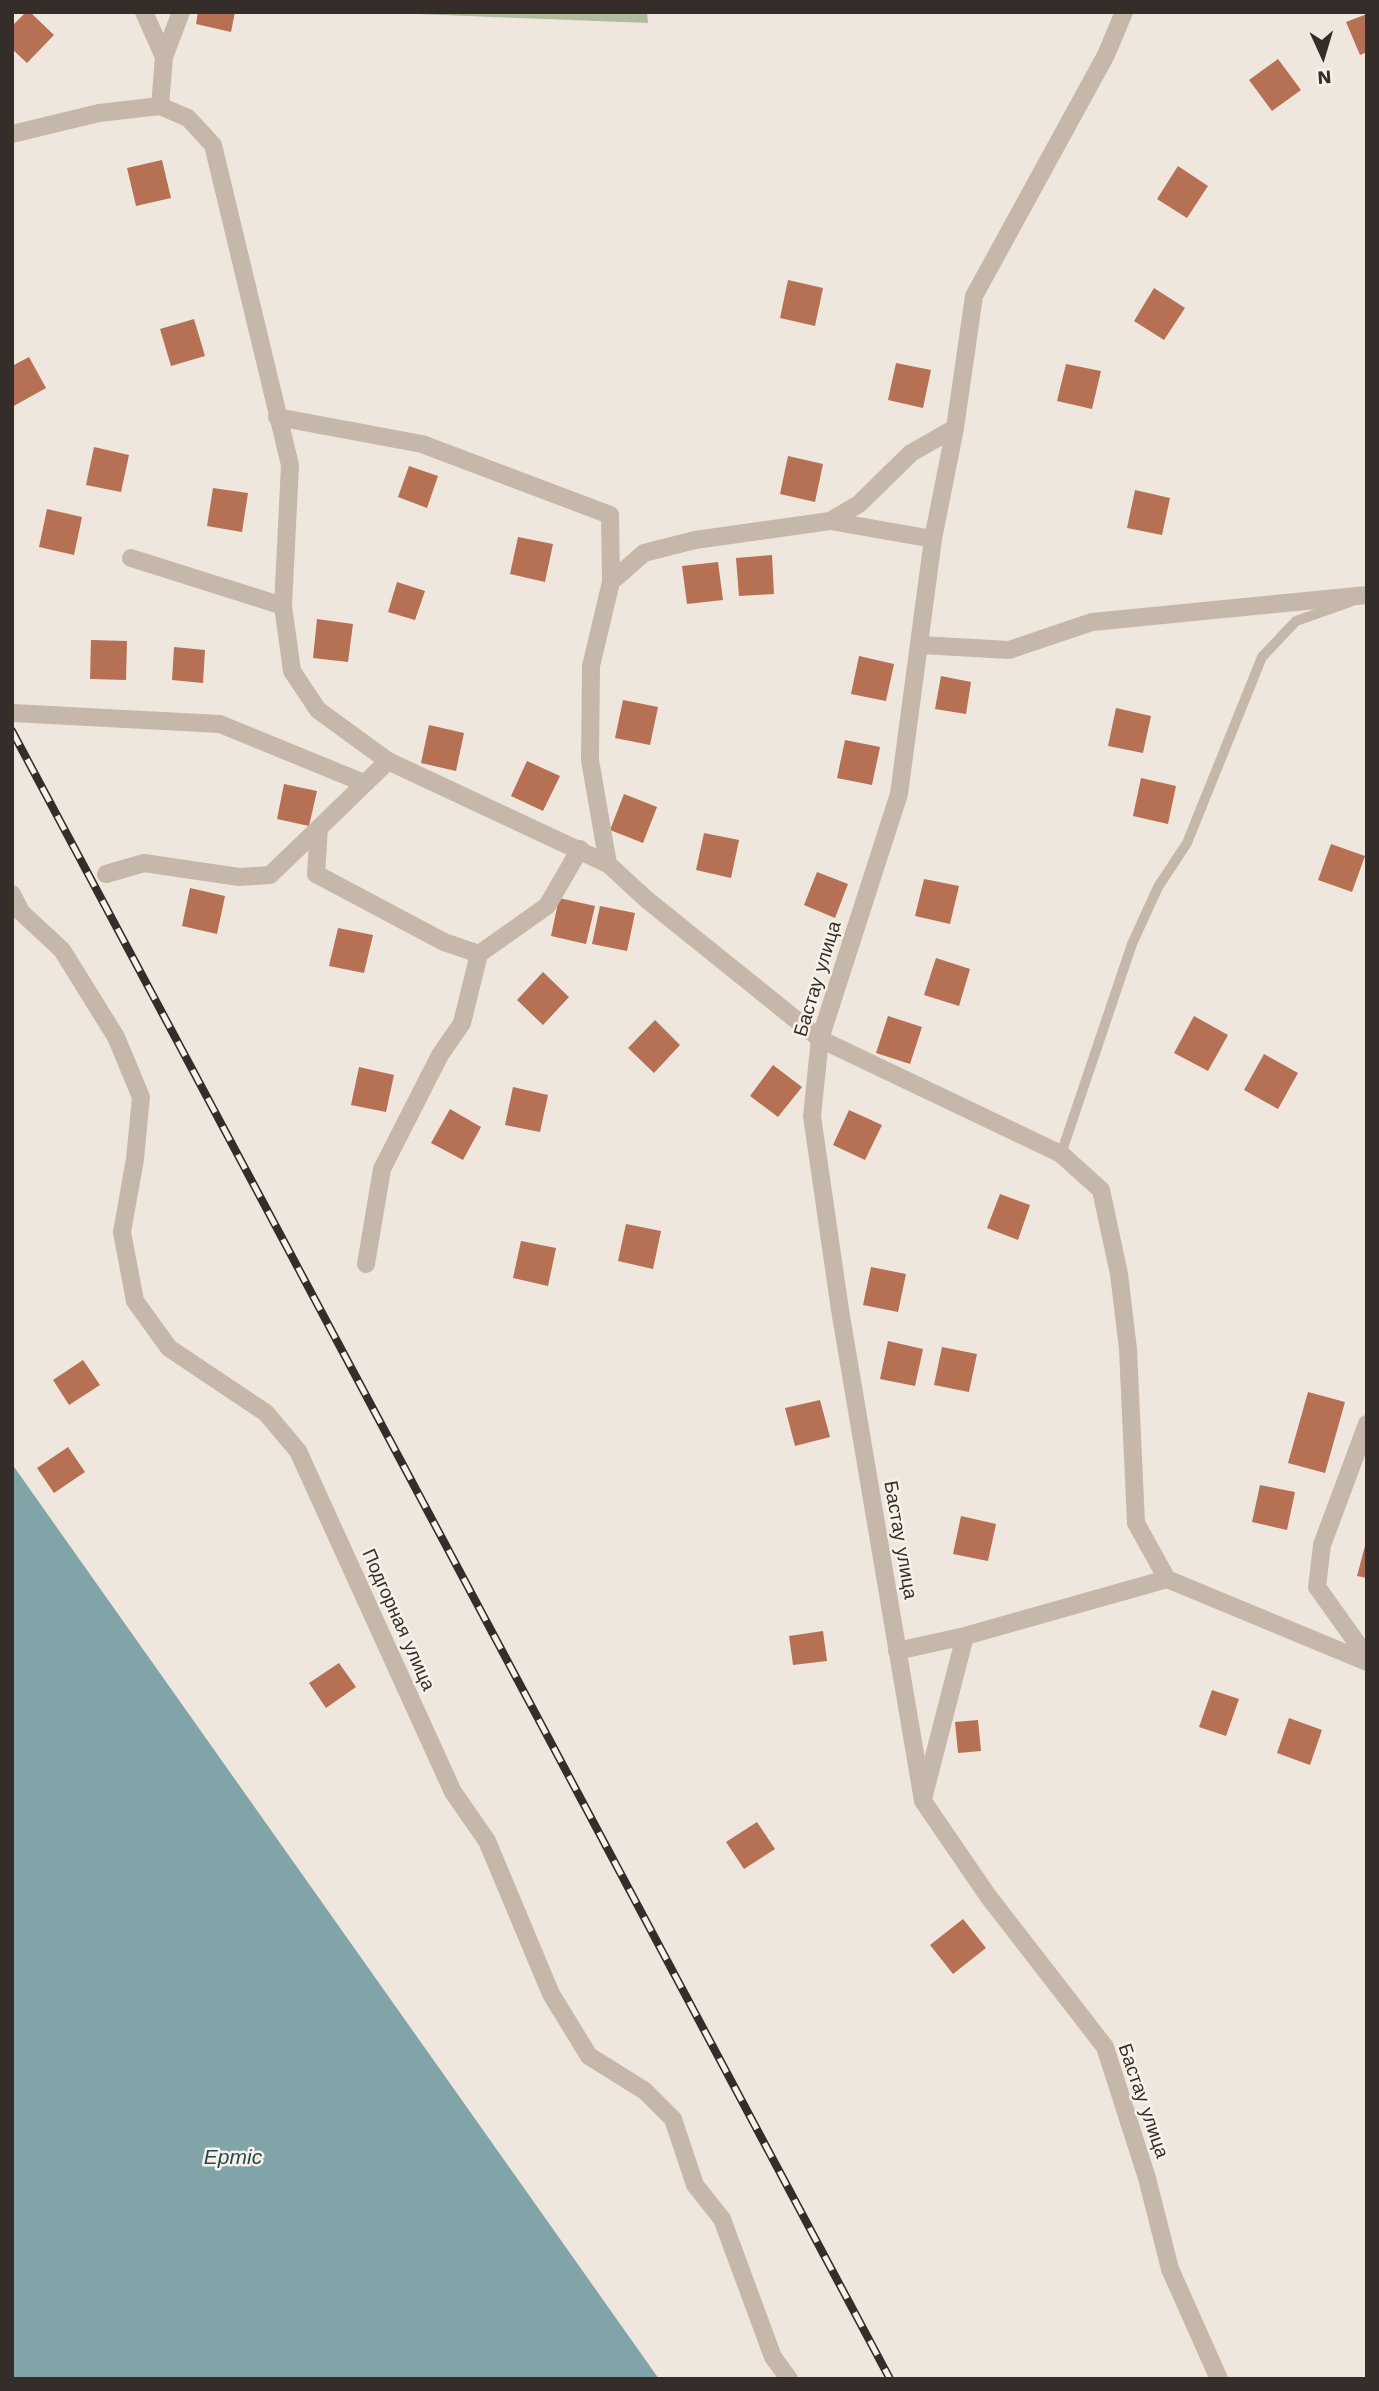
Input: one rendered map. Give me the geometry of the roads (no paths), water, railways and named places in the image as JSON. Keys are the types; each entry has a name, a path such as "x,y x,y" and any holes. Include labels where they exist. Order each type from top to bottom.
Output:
{"street":[{"path":"144,12 164,57"},
{"path":"160,106 164,57 181,12"},
{"name":"Бастау улица","path":"1124,12 1106,55 974,296 955,428 933,539 921,645 899,794 820,1038 812,1116 840,1310 923,1801 988,1896 1105,2046 1147,2178 1170,2269 1219,2379"},
{"path":"12,134 99,113 160,106 188,118 213,145 290,465 283,606 292,671 318,710 388,761 608,864 646,899 820,1038 1061,1154 1101,1190 1119,1274 1128,1349 1136,1523 1167,1579"},
{"path":"277,417 422,444 610,515 611,582 591,666 590,693 590,760 608,864"},
{"path":"830,521 859,505 911,453 955,428"},
{"path":"611,582 644,553 695,540 830,521 933,539"},
{"path":"131,558 283,606"},
{"path":"921,645 1009,650 1092,622 1367,596"},
{"path":"12,713 220,724 364,783"},
{"path":"106,874 144,863 239,877 270,875 388,761"},
{"path":"319,828 316,874 444,942 479,954"},
{"path":"366,1264 382,1170 440,1055 462,1023 479,954 547,906 580,849"},
{"name":"Подгорная улица","path":"12,894 21,912 62,950 116,1037 141,1097 135,1159 122,1232 135,1301 169,1348 267,1413 298,1451 453,1791 487,1841 551,1994 589,2056 645,2091 673,2119 695,2185 722,2219 773,2357 789,2379"},
{"path":"1367,1423 1322,1545 1317,1587 1367,1659"},
{"path":"897,1651 965,1636 1167,1579 1367,1659"},
{"path":"923,1801 965,1636"}],"lane":[{"path":"1061,1154 1132,944 1158,887 1187,843 1262,657 1296,621 1367,596"}],"water":[{"name":"Ертіс","path":"12,1464 659,2379 12,2379"}],"railway":[{"path":"12,731 890,2379"}]}
